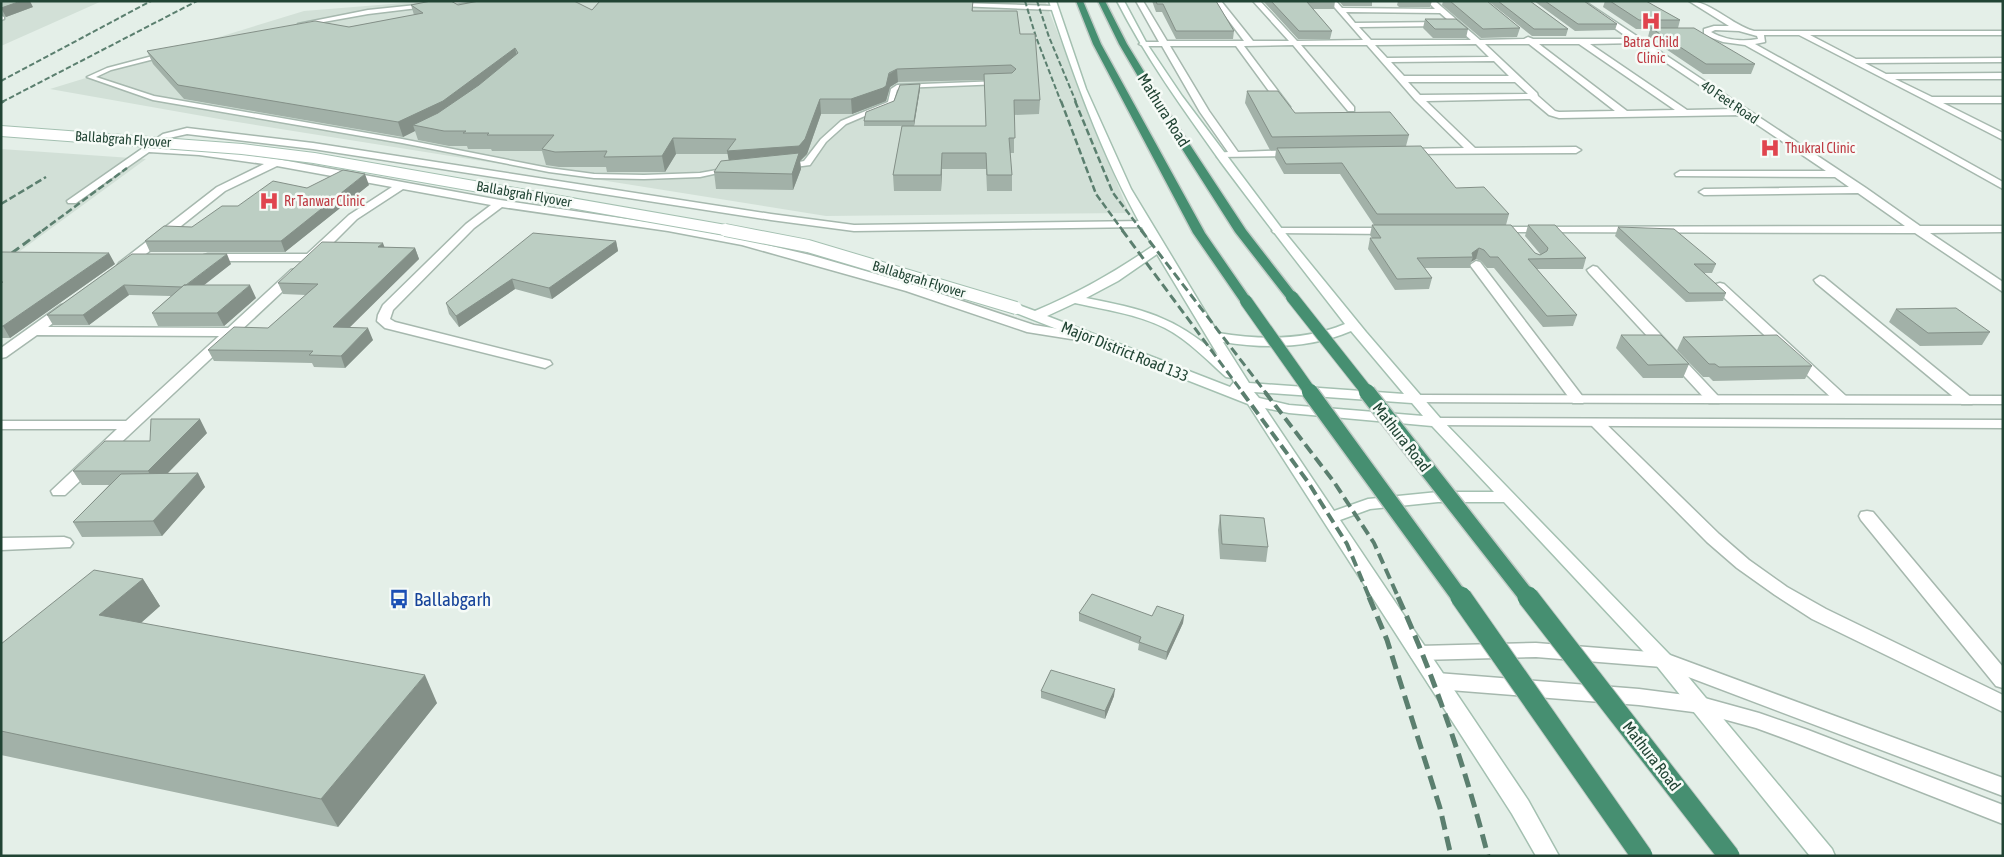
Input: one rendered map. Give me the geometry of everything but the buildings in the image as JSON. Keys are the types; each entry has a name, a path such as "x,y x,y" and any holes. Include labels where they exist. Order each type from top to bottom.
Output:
{"highway":[{"name":"Mathura Road","path":"1079,1 1101,52 1199,233 1324,412 1478,621 1642,856"},
{"name":"Mathura Road","path":"1101,1 1143,77 1235,224 1681,792 1729,856"}],"street":[{"path":"1120,1 1143,44 1178,98 1278,231 1354,326 1436,422 1663,660 1824,856"},
{"path":"1139,1 1205,112 1235,154"},
{"path":"1218,1 1250,44"},
{"path":"1256,1 1351,110"},
{"path":"1332,1 1418,98 1471,150"},
{"path":"1430,1 1533,92 1532,96"},
{"name":"40 Feet Road","path":"1580,1 1862,190 2003,288"},
{"path":"1692,1 1740,29"},
{"path":"1053,5 1082,89 1126,189 1145,224 1243,385 1520,807 1548,856"},
{"path":"1341,10 1442,11"},
{"path":"1353,25 1457,24"},
{"path":"1754,33 1762,38 1762,40 1744,42 1726,40 1704,33 1714,28 1740,29 1754,33 2003,33"},
{"path":"1516,30 1624,114"},
{"path":"1565,30 1685,113"},
{"path":"1628,33 1647,33"},
{"path":"1799,33 2003,137"},
{"path":"1143,44 1640,41"},
{"path":"1744,42 2003,186"},
{"path":"1239,44 1292,117"},
{"path":"1384,60 1497,59"},
{"path":"1854,61 2003,60"},
{"path":"1883,76 2003,76"},
{"path":"1401,79 1519,79"},
{"path":"1418,98 1532,96 1552,113 1559,115 1745,112"},
{"path":"1929,100 2003,100"},
{"path":"1976,124 2003,124"},
{"name":"Ballabgrah Flyover","path":"1,131 260,151 352,164 676,220 808,246 1016,308 1035,316"},
{"path":"72,201 166,136 187,131 313,146 771,217 854,228 1145,224"},
{"path":"110,275 222,190 313,146"},
{"path":"147,149 199,152 277,163 500,203 668,228 742,242 910,288 1032,329 1094,338"},
{"path":"1393,152 1576,150"},
{"path":"1221,154 1301,153"},
{"path":"1680,174 1837,174"},
{"path":"59,491 130,424 233,332 353,217 402,184"},
{"path":"1704,192 1862,190"},
{"path":"500,203 470,226 388,308 384,315 384,321 390,325 545,364"},
{"path":"1483,230 2003,229"},
{"path":"1512,230 1524,245"},
{"path":"1278,231 1405,231"},
{"path":"1035,316 1074,299 1114,278 1159,247"},
{"path":"113,258 152,258"},
{"path":"192,258 311,258"},
{"path":"1476,265 1578,400"},
{"path":"1593,270 1714,400"},
{"path":"1820,280 1967,400"},
{"path":"1720,287 1842,400"},
{"path":"1074,299 1160,321 1196,343 1243,385"},
{"path":"1,354 72,303"},
{"name":"Major District Road 133","path":"1035,316 1215,387 1254,401 1289,409 1436,422 2003,424"},
{"path":"1214,336 1242,341 1290,342 1330,336 1354,326"},
{"path":"35,331 233,332"},
{"path":"1215,387 1243,385 1417,400 2003,400"},
{"path":"1597,423 1713,538 1743,564 1780,591 1819,614 2003,704"},
{"path":"1,425 130,424"},
{"path":"1330,518 1368,504 1438,497 1508,497"},
{"path":"1867,516 2003,680"},
{"path":"1,544 64,543"},
{"path":"1419,653 1536,650 1663,660 2003,788"},
{"path":"1437,681 1639,697 1701,705 1759,721 2000,811"}],"lane":[{"path":"292,26 368,12 473,1"},
{"path":"950,5 977,3 1053,5"},
{"path":"170,53 126,64 90,77 153,98 402,141 549,170 594,176 644,177 700,176 735,170"},
{"path":"781,166 807,163 829,132 842,122 891,103 894,89 899,86 1011,83"},
{"path":"402,141 422,135"}],"shaded area":[{"path":"1,1 102,1 1,46"},
{"path":"428,1 1045,1 1129,213 826,216 225,120 50,89 304,11"},
{"path":"1,149 146,159 1,265"}],"railway":[{"path":"1,81 151,1"},
{"path":"2,102 197,1"},
{"path":"1025,1 1036,37 1061,102"},
{"path":"1037,1 1049,37 1076,102"},
{"path":"1061,101 1096,194 1123,231"},
{"path":"1075,101 1113,193 1142,231"},
{"path":"42,231 127,168"},
{"path":"1,204 46,177"},
{"path":"1,261 43,230"},
{"path":"1122,230 1243,393"},
{"path":"1141,230 1266,393"},
{"path":"1242,392 1308,482 1347,544 1370,599"},
{"path":"1265,392 1334,482 1374,543 1399,599"},
{"path":"1369,597 1387,640 1440,808 1451,856"},
{"path":"1398,597 1425,660 1449,725 1488,856"}],"place":[{"name":"Batra Child Clinic","path":"1651,21"},
{"name":"Thukral Clinic","path":"1770,148"},
{"name":"Rr Tanwar Clinic","path":"269,201"},
{"name":"Ballabgarh","path":"399,599"}]}
